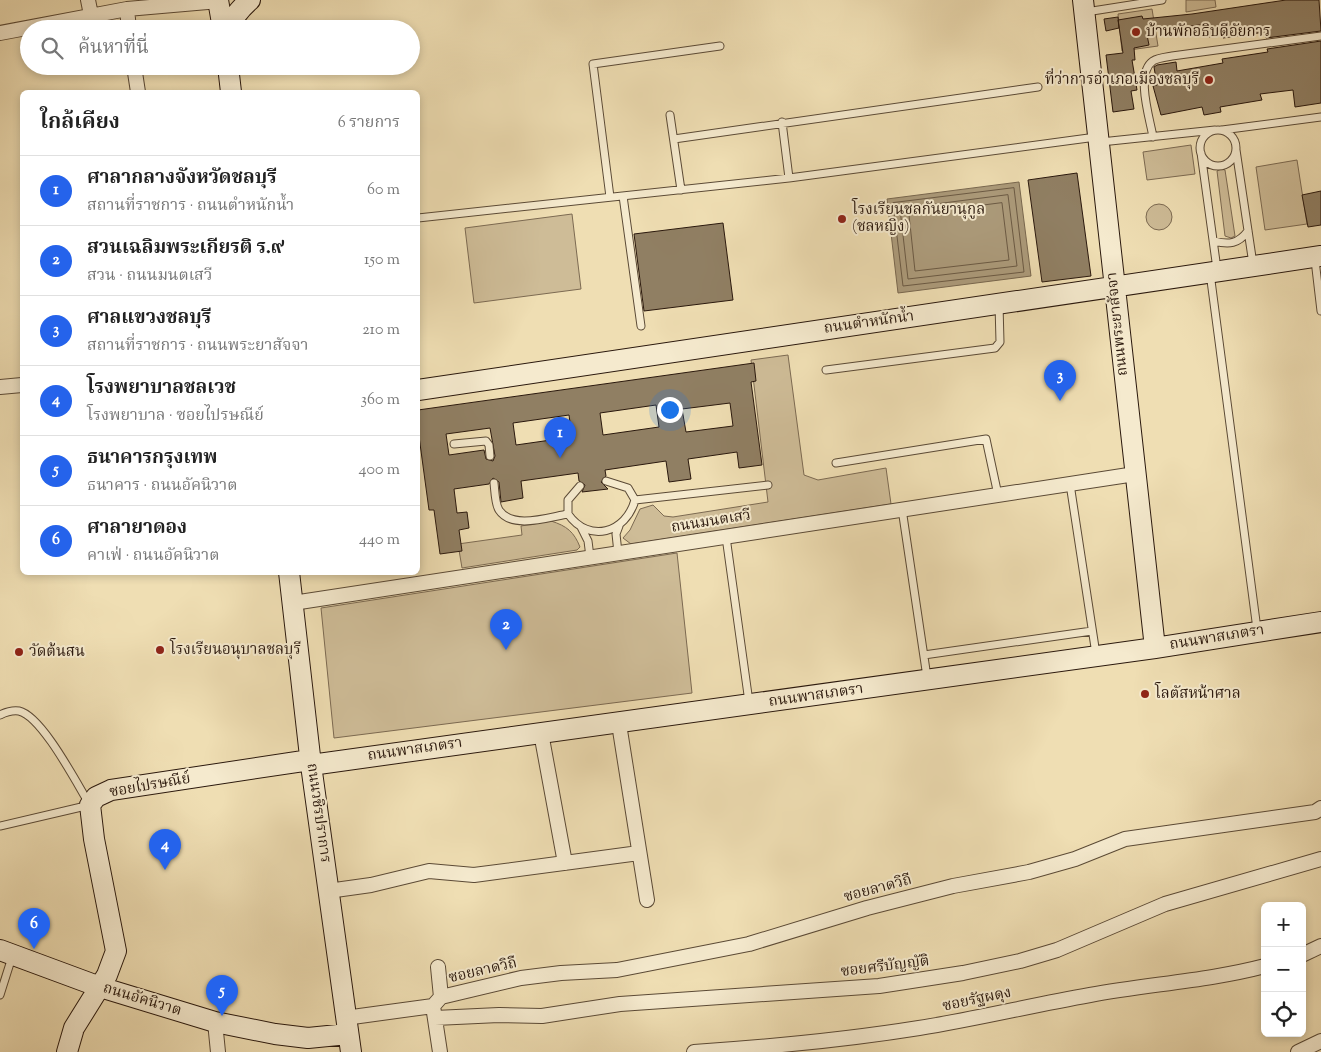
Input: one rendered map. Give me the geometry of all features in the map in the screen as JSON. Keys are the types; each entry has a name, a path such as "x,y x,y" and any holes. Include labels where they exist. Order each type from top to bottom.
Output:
{"street":[{"path":"88,0 91,16"},
{"path":"70,20 127,8 221,0 222,20"},
{"path":"233,20 240,8 250,0"},
{"name":"ถนนพระยาสัจจา","path":"1084,6 1155,648"},
{"path":"127,8 128,20"},
{"path":"0,33 20,29"},
{"path":"135,75 138,90"},
{"path":"229,75 231,90"},
{"name":"ถนนตำหนักน้ำ","path":"420,390 1318,256"},
{"path":"0,387 20,385"},
{"name":"ถนนมนตเสวี","path":"293,603 1135,474"},
{"name":"ถนนวชิรปราการ","path":"289,575 311,762 348,1035"},
{"name":"ถนนพาสเภตรา","path":"311,762 619,724 1155,648 1321,622"},
{"path":"619,724 638,853 647,900"},
{"path":"541,733 565,863"},
{"name":"ซอยไปรษณีย์","path":"67,1052 74,1028 100,987 113,963 116,951 94,839 90,806 96,797 111,790 311,762"},
{"name":"ซอยลาดวิถี","path":"348,1035 522,978 561,973 617,970 749,944 867,908 954,886 1029,872 1125,840 1315,812 1321,808"},
{"path":"328,890 371,884 429,871 474,875 638,853"},
{"name":"ซอยศรีบัญญัติ","path":"437,1007 499,1015 542,1016 620,1004 880,986 963,973 1020,961 1057,950 1165,904 1321,858"},
{"path":"1306,953 1321,946"},
{"name":"ถนนอัคนิวาต","path":"6,952 100,987 215,1022 275,1034 308,1038 348,1035"},
{"path":"438,967 437,1007 440,1052"},
{"name":"ซอยรัฐผดุง","path":"694,1052 795,1045 921,1028 1048,1002 1243,972 1261,967"},
{"path":"215,1022 218,1052"},
{"path":"1298,1052 1321,1041"}],"lane":[{"path":"1084,6 1162,0"},
{"path":"1153,137 1143,83 1145,69 1153,60 1321,36"},
{"path":"610,197 593,64 720,46"},
{"path":"674,139 782,122 1038,87"},
{"path":"670,115 681,190"},
{"path":"420,218 789,178 1100,139 1153,137 1321,117"},
{"path":"782,122 789,178"},
{"path":"1253,266 1236,150 1231,135 1218,130 1209,132 1202,141 1201,153 1214,241 1214,272 1257,632"},
{"path":"1201,153 1208,163 1220,166 1231,160 1236,150"},
{"path":"623,196 642,326"},
{"path":"1214,241 1226,244 1234,243 1248,231"},
{"path":"1318,256 1321,311"},
{"path":"826,370 995,348 1000,342 999,304"},
{"path":"836,463 986,439 998,495"},
{"path":"454,444 486,441 489,445 490,456"},
{"path":"606,481 628,488 635,500"},
{"path":"494,483 498,509 505,517 515,522 568,514"},
{"path":"1070,484 1096,656"},
{"path":"635,500 768,485"},
{"path":"580,486 568,500 566,508 568,514 581,527 588,541 590,558"},
{"path":"581,527 596,534 610,532 628,516 635,500"},
{"path":"902,509 928,680"},
{"path":"618,553 616,534 619,526"},
{"path":"726,537 750,705"},
{"path":"924,655 1092,631"},
{"path":"0,715 8,711 20,711 42,728 90,806 0,826"},
{"path":"0,995 6,952"}],"shaded area":[{"path":"1186,0 1215,0 1216,7 1186,12"},
{"path":"1152,9 1158,46 1122,51 1118,14"},
{"path":"1191,145 1195,174 1147,180 1143,152"},
{"path":"1297,160 1307,224 1265,230 1256,167"},
{"path":"1225,170 1235,236 1231,238 1225,236 1217,171"},
{"path":"1159,204 1168,208 1172,217 1168,226 1159,230 1150,226 1146,217 1150,208"},
{"path":"572,214 581,289 474,303 465,228"},
{"path":"788,355 804,475 818,480 886,468 891,504 631,544 623,538 630,530 640,509 653,505 664,516 673,517 768,502 751,360"},
{"path":"551,521 566,527 575,537 580,547 577,550 462,568 458,544 522,535 521,526"},
{"path":"677,553 692,693 334,738 321,608"}],"water":[{"path":"1019,182 1031,276 898,293 887,199"}],"building":[{"path":"1286,0 1319,0 1321,31 1266,38 1265,32 1223,38 1222,35 1209,37 1207,24 1152,31 1153,34 1147,35 1149,45 1134,48 1135,60 1132,60 1137,90 1131,91 1134,109 1113,112 1106,55 1123,53 1118,20 1142,16 1143,19 1192,14"},
{"path":"1118,17 1119,28 1106,31 1104,19"},
{"path":"1321,41 1321,103 1295,107 1293,90 1260,94 1262,100 1220,107 1221,112 1204,115 1202,107 1161,115 1153,86 1157,85 1154,67 1157,65 1176,62 1177,71 1223,63 1222,59 1268,52 1267,49"},
{"path":"1077,173 1091,276 1042,282 1028,180"},
{"path":"1321,191 1321,225 1308,227 1302,195"},
{"path":"723,223 733,300 644,311 634,234"},
{"path":"754,363 756,381 751,382 762,465 739,468 737,452 688,459 691,479 669,482 666,461 605,470 606,476 601,482 608,489 582,492 585,485 579,481 578,473 521,481 523,498 501,502 499,482 493,478 489,484 454,489 457,513 467,512 469,528 459,530 462,551 440,554 434,510 429,510 420,444 420,410","holes":["730,403 733,426 686,432 682,409","656,405 659,427 603,435 600,413","569,415 572,437 516,445 513,423","490,428 495,456 493,461 486,459 484,450 449,455 446,434"]}],"place":[{"name":"บ้านพักอธิบดีอัยการ","path":"1136,32"},
{"name":"ที่ว่าการอำเภอเมืองชลบุรี","path":"1209,80"},
{"name":"โรงเรียนชลกันยานุกูล (ชลหญิง)","path":"842,219"},
{"name":"ศาลแขวงชลบุรี","path":"1060,401"},
{"name":"ศาลากลางจังหวัดชลบุรี","path":"560,458"},
{"name":"โรงเรียนอนุบาลชลบุรี","path":"160,650"},
{"name":"สวนเฉลิมพระเกียรติ ร.๙","path":"506,650"},
{"name":"วัดต้นสน","path":"19,652"},
{"name":"โลตัสหน้าศาล","path":"1145,694"},
{"name":"โรงพยาบาลชลเวช","path":"165,870"},
{"name":"ศาลายาดอง","path":"34,949"},
{"name":"ธนาคารกรุงเทพ","path":"222,1016"}]}
